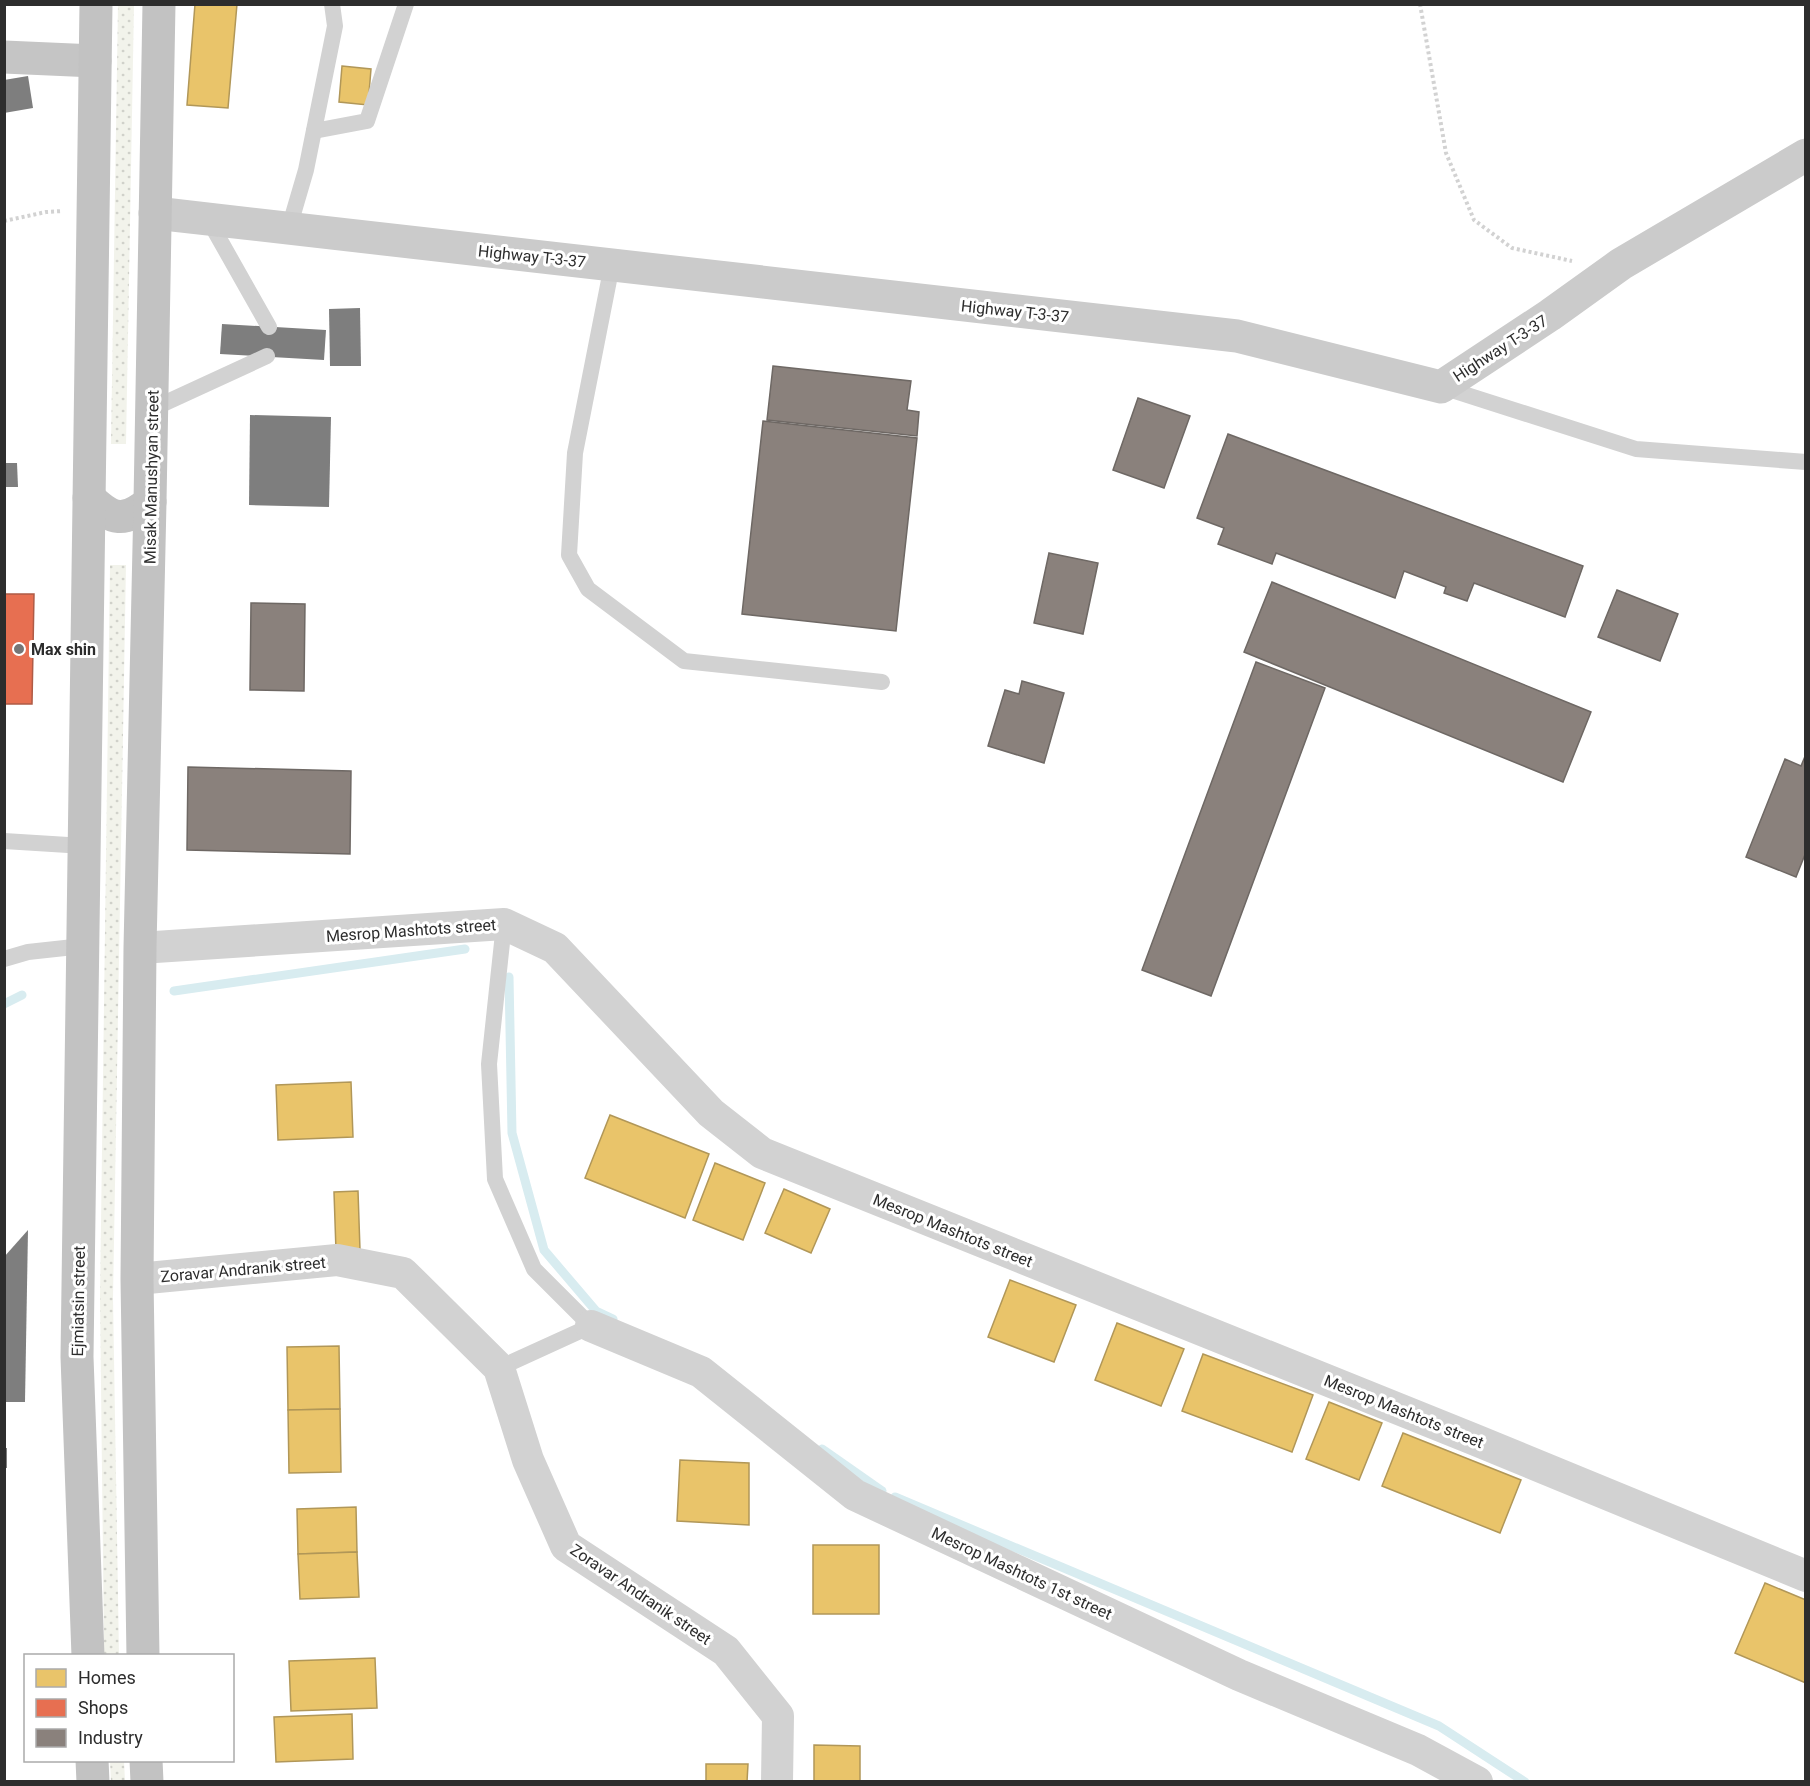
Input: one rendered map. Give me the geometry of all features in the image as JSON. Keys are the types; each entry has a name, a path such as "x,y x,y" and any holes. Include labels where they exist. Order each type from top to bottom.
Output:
{"highway":[{"path":"83,946 96,4"},
{"name":"Misak Manushyan street","path":"140,948 159,4"},
{"path":"89,498 103,511 121,517 130,516 150,502"},
{"name":"Ejmiatsin street","path":"83,946 77,1357 88,1654"},
{"path":"140,948 137,1279 144,1654"},
{"path":"92,1762 93,1782"},
{"path":"146,1762 147,1782"}],"main road":[{"path":"4,57 95,61"},
{"name":"Highway T-3-37","path":"155,213 1237,336 1441,387 1622,264 1806,155"}],"street":[{"name":"Mesrop Mashtots street","path":"140,948 504,924 555,948 711,1113 762,1154 1484,1443 1806,1576"},
{"name":"Zoravar Andranik street","path":"137,1279 337,1260 403,1272 499,1368 528,1460 566,1546 726,1651 778,1716 777,1782"},
{"name":"Mesrop Mashtots 1st street","path":"591,1326 701,1372 855,1495 1239,1675 1418,1750 1477,1782"}],"lane":[{"path":"289,228 306,170 335,26 332,4"},
{"path":"314,131 367,121 406,4"},
{"path":"208,219 269,327"},
{"path":"612,265 575,453 569,555 588,589 684,661 882,682"},
{"path":"152,409 267,356"},
{"path":"1441,387 1636,449 1806,462"},
{"path":"4,841 84,846"},
{"path":"499,1368 591,1326 534,1269 495,1179 489,1064 504,924"},
{"path":"4,958 28,952 83,946"}],"path":[{"path":"1420,4 1446,153 1474,220 1512,248 1575,261"},
{"path":"4,221 46,212 93,210"}],"shaded area":[{"path":"118,5 134,5 126,444 111,444"},
{"path":"110,565 126,565 113,1298 119,1654 104,1654 100,1297"},
{"path":"110,1762 124,1762 125,1781 111,1781"}],"building: Homes":[{"path":"195,4 237,4 228,108 187,105"},
{"path":"342,66 371,69 368,105 339,102"},
{"path":"351,1082 353,1137 278,1140 276,1085"},
{"path":"610,1115 709,1154 685,1218 585,1178"},
{"path":"715,1163 765,1183 743,1240 693,1220"},
{"path":"784,1189 830,1209 811,1253 765,1233"},
{"path":"358,1191 360,1250 336,1251 334,1192"},
{"path":"1010,1280 1076,1305 1054,1362 988,1337"},
{"path":"1117,1323 1184,1349 1161,1406 1095,1380"},
{"path":"339,1346 340,1409 288,1410 287,1347"},
{"path":"1203,1354 1313,1395 1292,1452 1182,1411"},
{"path":"1329,1402 1382,1423 1359,1480 1306,1459"},
{"path":"340,1409 341,1472 289,1473 288,1410"},
{"path":"1403,1433 1521,1480 1500,1533 1382,1486"},
{"path":"680,1460 749,1463 749,1525 677,1521"},
{"path":"356,1507 357,1552 298,1554 297,1509"},
{"path":"813,1545 879,1545 879,1614 813,1614"},
{"path":"357,1552 359,1597 300,1599 298,1554"},
{"path":"1765,1583 1806,1600 1806,1683 1735,1653"},
{"path":"375,1658 377,1708 291,1711 289,1661"},
{"path":"352,1714 353,1759 276,1762 274,1717"},
{"path":"814,1745 860,1746 860,1782 814,1782"},
{"path":"706,1764 748,1764 747,1782 706,1782"}],"building: Shops":[{"name":"Max shin","path":"4,594 34,594 32,704 4,704"}],"building: Industry":[{"path":"773,366 911,381 907,410 919,412 917,436 767,420"},
{"path":"1138,398 1190,416 1164,488 1113,470"},
{"path":"763,421 917,438 896,631 742,614"},
{"path":"1228,434 1583,566 1565,617 1474,583 1467,601 1444,593 1446,587 1404,571 1395,598 1276,553 1272,564 1218,544 1224,528 1197,518"},
{"path":"1049,553 1098,563 1083,634 1034,623"},
{"path":"1272,582 1591,712 1563,782 1244,652"},
{"path":"1617,590 1678,614 1660,661 1598,637"},
{"path":"251,603 305,604 304,691 250,690"},
{"path":"1256,662 1325,688 1211,996 1142,970"},
{"path":"1022,681 1064,693 1044,763 988,746 1005,690 1019,694"},
{"path":"1806,754 1806,852 1796,877 1746,857 1785,759 1801,766"},
{"path":"188,767 351,771 350,854 187,850"}],"building: Other":[{"path":"28,76 33,108 4,113 4,80"},
{"path":"360,308 361,366 330,366 329,309"},
{"path":"222,324 326,330 324,360 220,354"},
{"path":"250,415 331,417 329,507 249,505"},
{"path":"4,463 17,463 18,487 4,487"},
{"path":"28,1230 25,1402 4,1402 4,1257"},
{"path":"4,1448 7,1448 7,1468 4,1468"}],"waterway":[{"path":"174,991 465,949"},
{"path":"509,977 512,1133 544,1250 596,1311 613,1319"},
{"path":"4,1004 22,995"},
{"path":"822,1449 882,1491"},
{"path":"895,1497 1439,1726 1525,1782"}],"place":[{"name":"Max shin","path":"19,649"}]}
